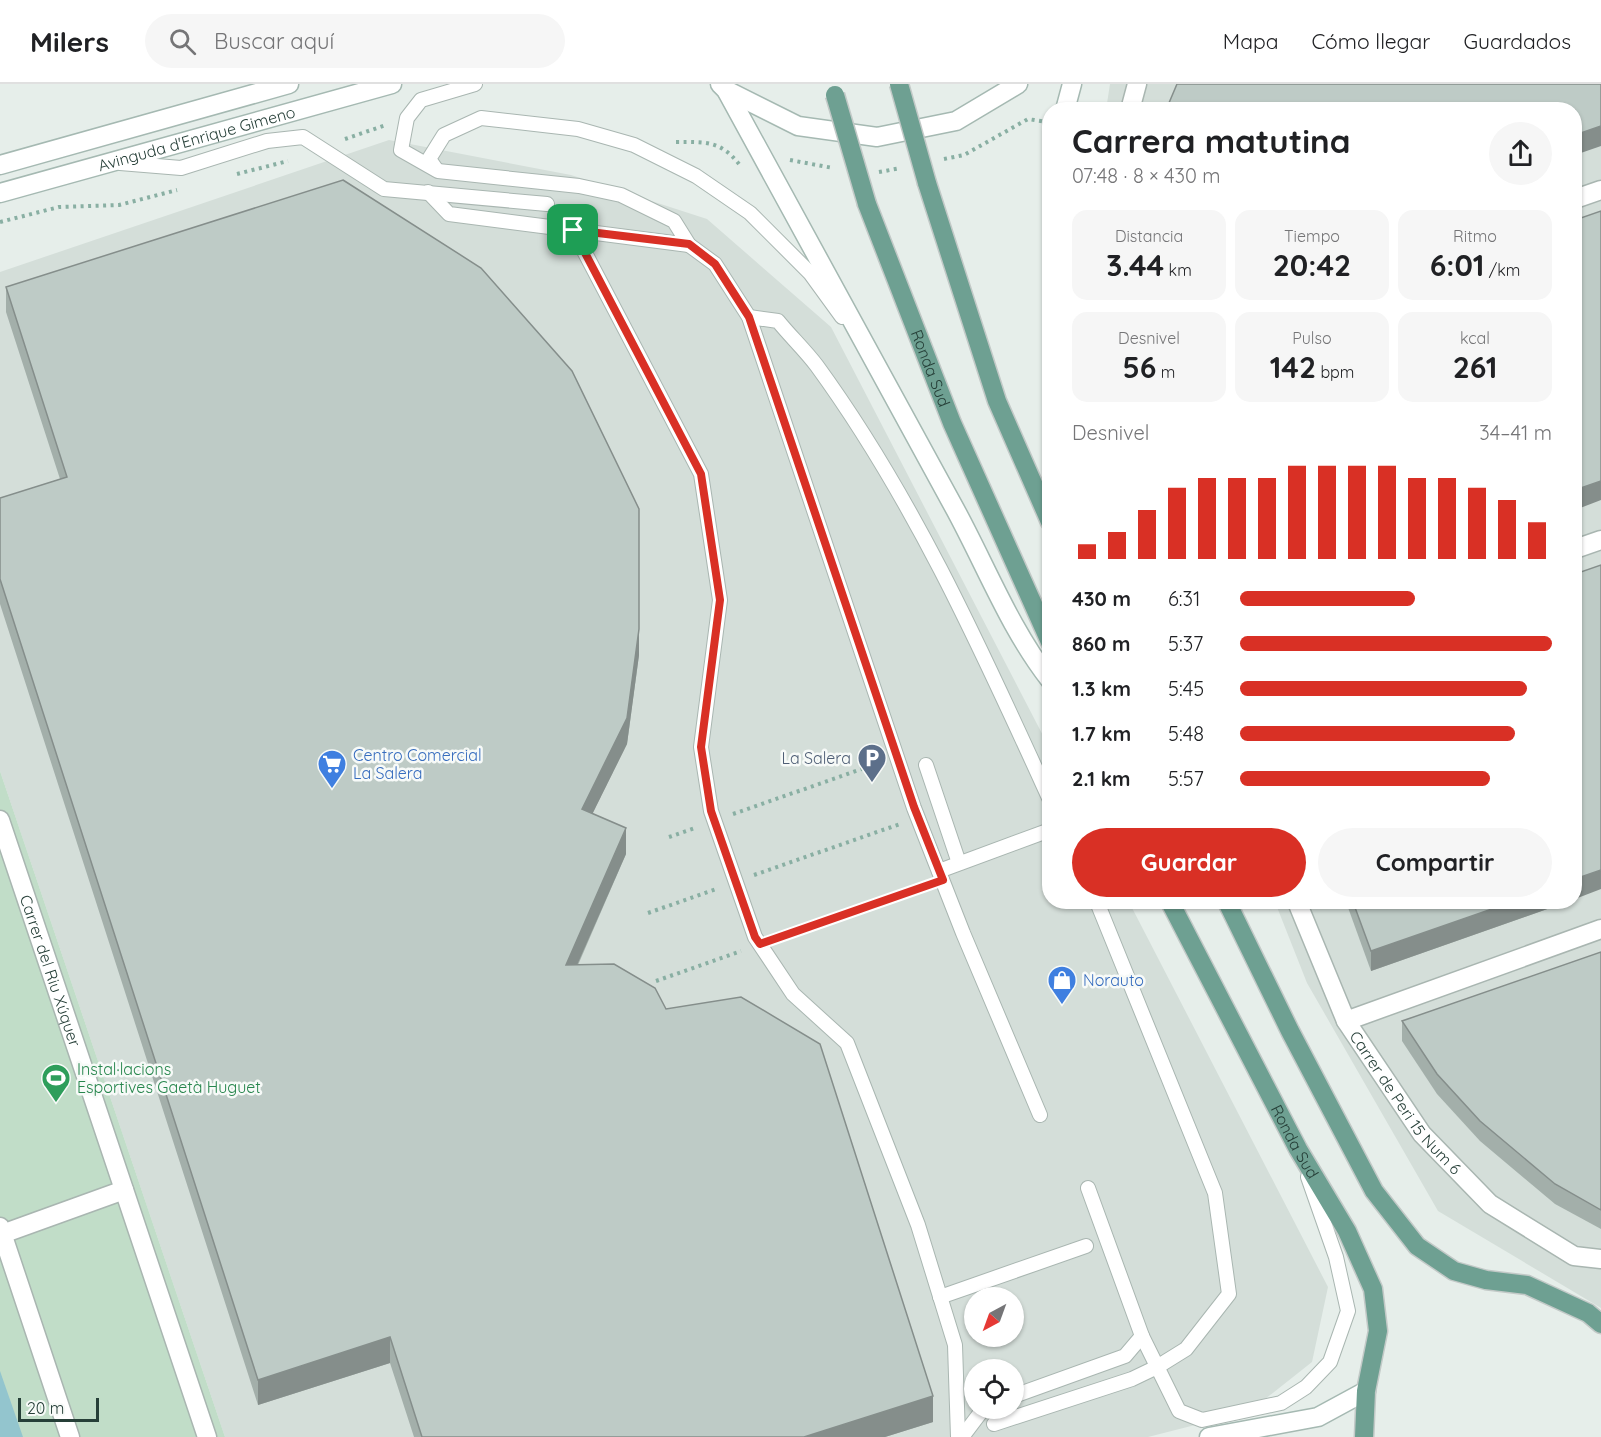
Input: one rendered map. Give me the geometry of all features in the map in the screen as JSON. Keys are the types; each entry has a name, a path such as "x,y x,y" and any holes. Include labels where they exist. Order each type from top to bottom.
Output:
{"main road":[{"path":"899,84 927,183 997,401 1042,504"},
{"name":"Ronda Sud","path":"834,89 867,204 952,423 1042,624"},
{"name":"Ronda Sud","path":"1174,909 1298,1149 1347,1231 1373,1288 1378,1331 1366,1391 1364,1437"},
{"path":"1231,909 1290,1031 1374,1191 1417,1246 1454,1271 1486,1280 1527,1285 1597,1316"}],"street":[{"name":"Avinguda d'Enrique Gimeno","path":"0,165 289,84"},
{"name":"Avinguda d'Enrique Gimeno","path":"0,193 392,84"},
{"path":"723,87 798,126 877,137 956,121 1018,84"},
{"path":"1067,102 1072,84"},
{"path":"1132,102 1137,84"},
{"path":"723,87 960,518 1031,656 1042,670"},
{"path":"1582,197 1601,190"},
{"path":"1582,547 1601,540"},
{"name":"Carrer del Riu Xúquer","path":"0,820 207,1437"},
{"path":"1237,909 1241,926"},
{"name":"Carrer de Peri 15 Num 6","path":"1300,909 1346,1021 1422,1134 1490,1204 1574,1256 1601,1259"},
{"path":"1346,1021 1601,928"},
{"path":"70,1437 1,1230 124,1190"},
{"path":"1209,1437 1318,1417 1366,1391"}],"lane":[{"path":"475,84 421,100 407,118 401,150 438,171 579,186 621,195 674,220 689,244 715,264 749,317 918,818 1040,1115"},
{"path":"438,171 429,159 444,135 482,117 578,129 634,146 696,176 750,213 810,273 870,355"},
{"path":"110,163 181,168 267,141 303,137 384,189 547,204"},
{"path":"428,192 449,214 689,244"},
{"path":"573,230 701,474 720,600 701,747 711,811 755,937 793,994 847,1043 918,1225 955,1345 960,1437"},
{"path":"749,317 778,321 815,364 854,420 914,523 982,651 1042,782"},
{"path":"926,765 959,863"},
{"path":"941,875 959,863 1042,833"},
{"path":"994,1424 1132,1379 1157,1367 1186,1349 1229,1294 1215,1193 1100,909"},
{"path":"1088,1188 1142,1336 1157,1367 1179,1411 1202,1420 1281,1403 1306,1387 1330,1362 1348,1311 1336,1257 1298,1149"},
{"path":"940,1298 1086,1246"},
{"path":"1024,1392 1125,1356 1142,1336"},
{"path":"960,1437 975,1419"}],"path":[{"path":"669,837 897,757"},
{"path":"648,913 918,818"},
{"path":"656,981 941,875"}],"shaded area":[{"path":"1110,84 1601,84 1601,1308 1438,1211 1307,983 1278,909 1582,909 1582,102 1107,102"},
{"path":"389,140 571,175 707,219 831,327 1042,734 1042,909 1133,909 1328,1287 1312,1362 1250,1411 1148,1437 225,1437 0,771 0,272"}],"green space":[{"name":"Instal·lacions Esportives Gaetà Huguet","path":"0,771 225,1437 0,1437"}],"water":[{"path":"0,1371 23,1437 0,1437"}],"building":[{"path":"1177,84 1601,84 1601,126 1582,133 1582,102 1169,102"},
{"name":"Centro Comercial La Salera","path":"343,180 481,268 572,371 639,509 639,629 627,718 582,809 626,828 566,965 614,964 655,988 666,1009 741,997 820,1044 933,1396 804,1437 422,1437 390,1337 258,1380 0,579 0,498 67,477 6,287"},
{"path":"1601,211 1601,481 1582,488 1582,218"},
{"path":"1601,565 1601,870 1582,877 1582,572"},
{"path":"1356,909 1492,909 1371,951"},
{"path":"1601,952 1601,1210 1555,1184 1480,1121 1437,1074 1402,1021"}],"place":[{"name":"La Salera","path":"872,784"},
{"name":"Centro Comercial La Salera","path":"332,790"},
{"name":"Norauto","path":"1062,1006"},
{"name":"Instal·lacions Esportives Gaetà Huguet","path":"56,1104"}],"route":[{"path":"573,230 689,244 715,264 749,317 914,807 943,880 760,944 755,937 711,811 701,747 720,600 701,474 573,230"}]}
